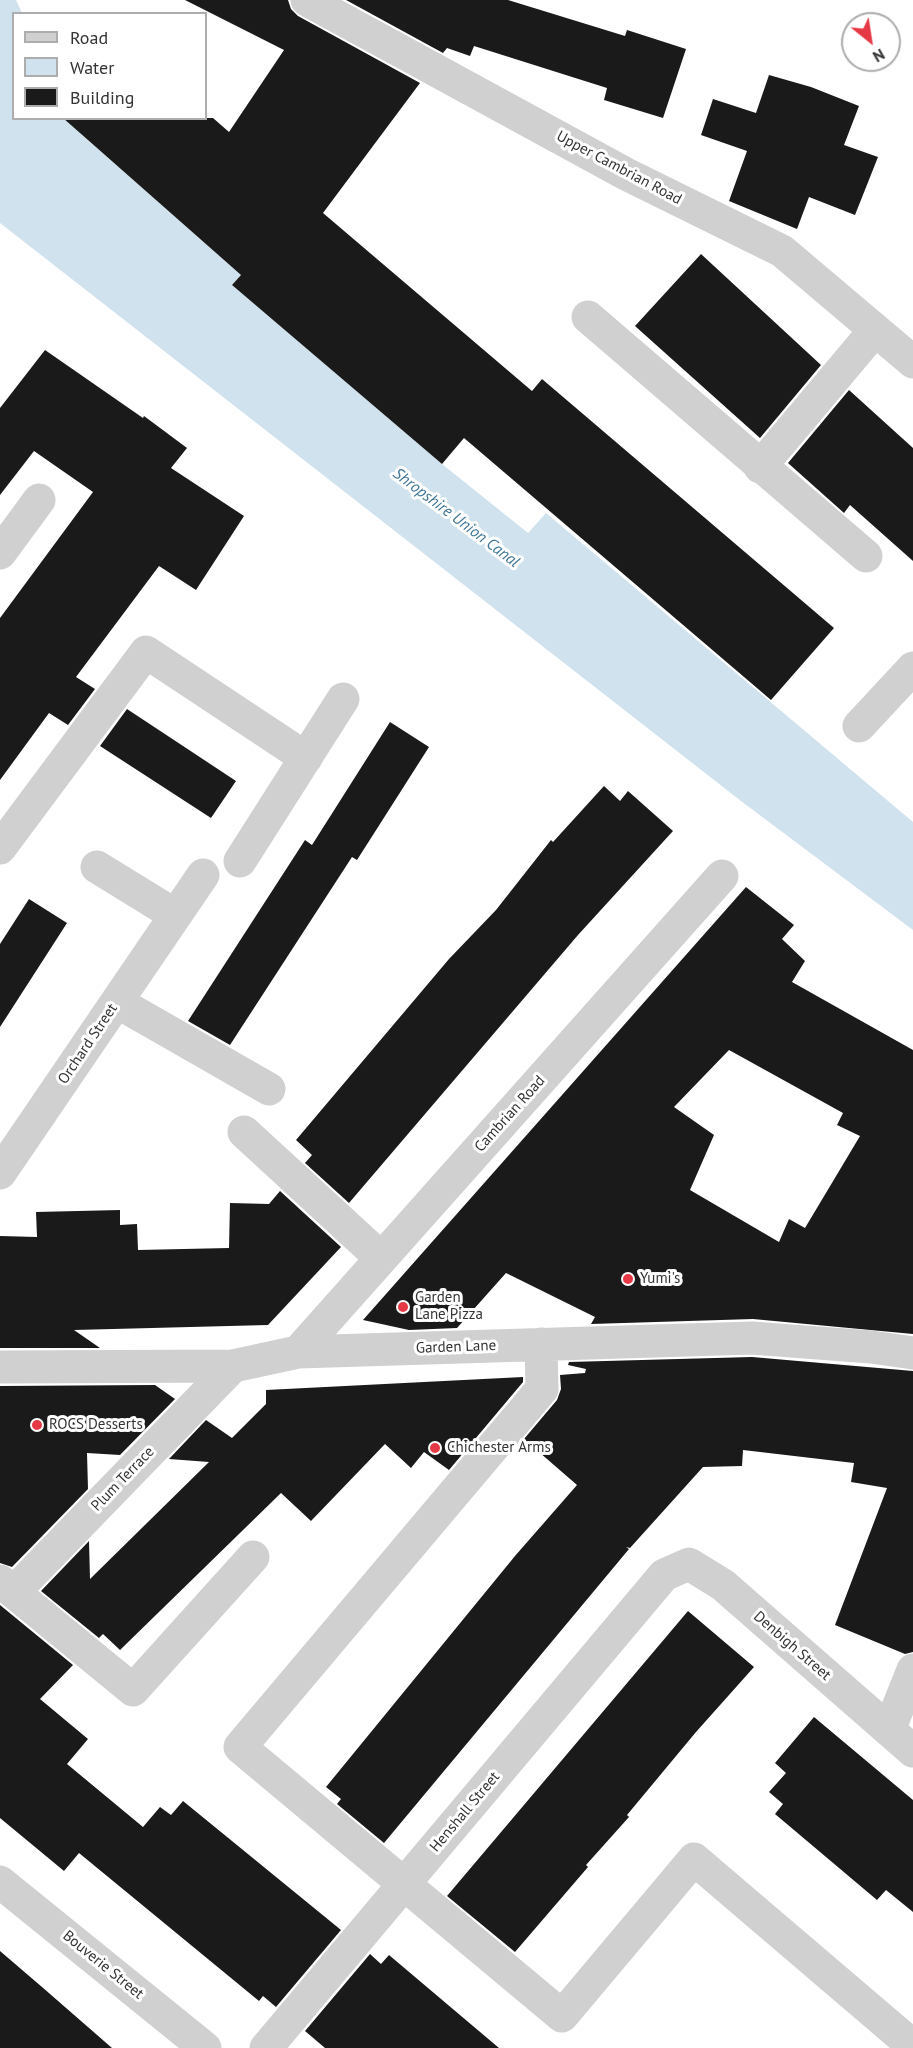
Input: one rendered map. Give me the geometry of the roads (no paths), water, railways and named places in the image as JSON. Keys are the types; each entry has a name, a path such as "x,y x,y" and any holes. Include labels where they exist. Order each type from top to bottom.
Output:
{"street":[{"name":"Upper Cambrian Road","path":"307,0 626,174 782,251 913,362"},
{"path":"588,317 866,556"},
{"path":"760,467 876,330"},
{"path":"0,553 39,500"},
{"path":"0,848 146,652 306,758"},
{"path":"859,726 913,668"},
{"path":"240,861 343,699"},
{"path":"97,867 175,915"},
{"name":"Orchard Street","path":"0,1173 202,875"},
{"name":"Cambrian Road","path":"298,1352 722,876"},
{"path":"117,1002 269,1089"},
{"path":"244,1132 381,1258"},
{"name":"Garden Lane","path":"0,1367 233,1366 298,1352 752,1338 871,1347 913,1353"},
{"path":"541,1344 542,1389 240,1748 405,1883 561,2016 694,1859 913,2046"},
{"name":"Plum Terrace","path":"3,1584 233,1366"},
{"path":"3,1584 133,1690 253,1557"},
{"name":"Denbigh Street","path":"663,1575 689,1564 723,1585 901,1741"},
{"name":"Henshall Street","path":"266,2048 663,1575"},
{"path":"901,1741 913,1670"},
{"name":"Bouverie Street","path":"0,1882 205,2048"}],"water":[{"name":"Shropshire Union Canal","path":"0,0 16,0 22,12 12,12 12,120 74,120 82,135 241,275 232,285 442,464 528,533 546,513 913,822 913,930 741,801 0,223"}],"place":[{"name":"Yumi's","path":"628,1279"},
{"name":"Garden Lane Pizza","path":"403,1307"},
{"name":"ROCS Desserts","path":"37,1425"},
{"name":"Chichester Arms","path":"435,1448"}]}
